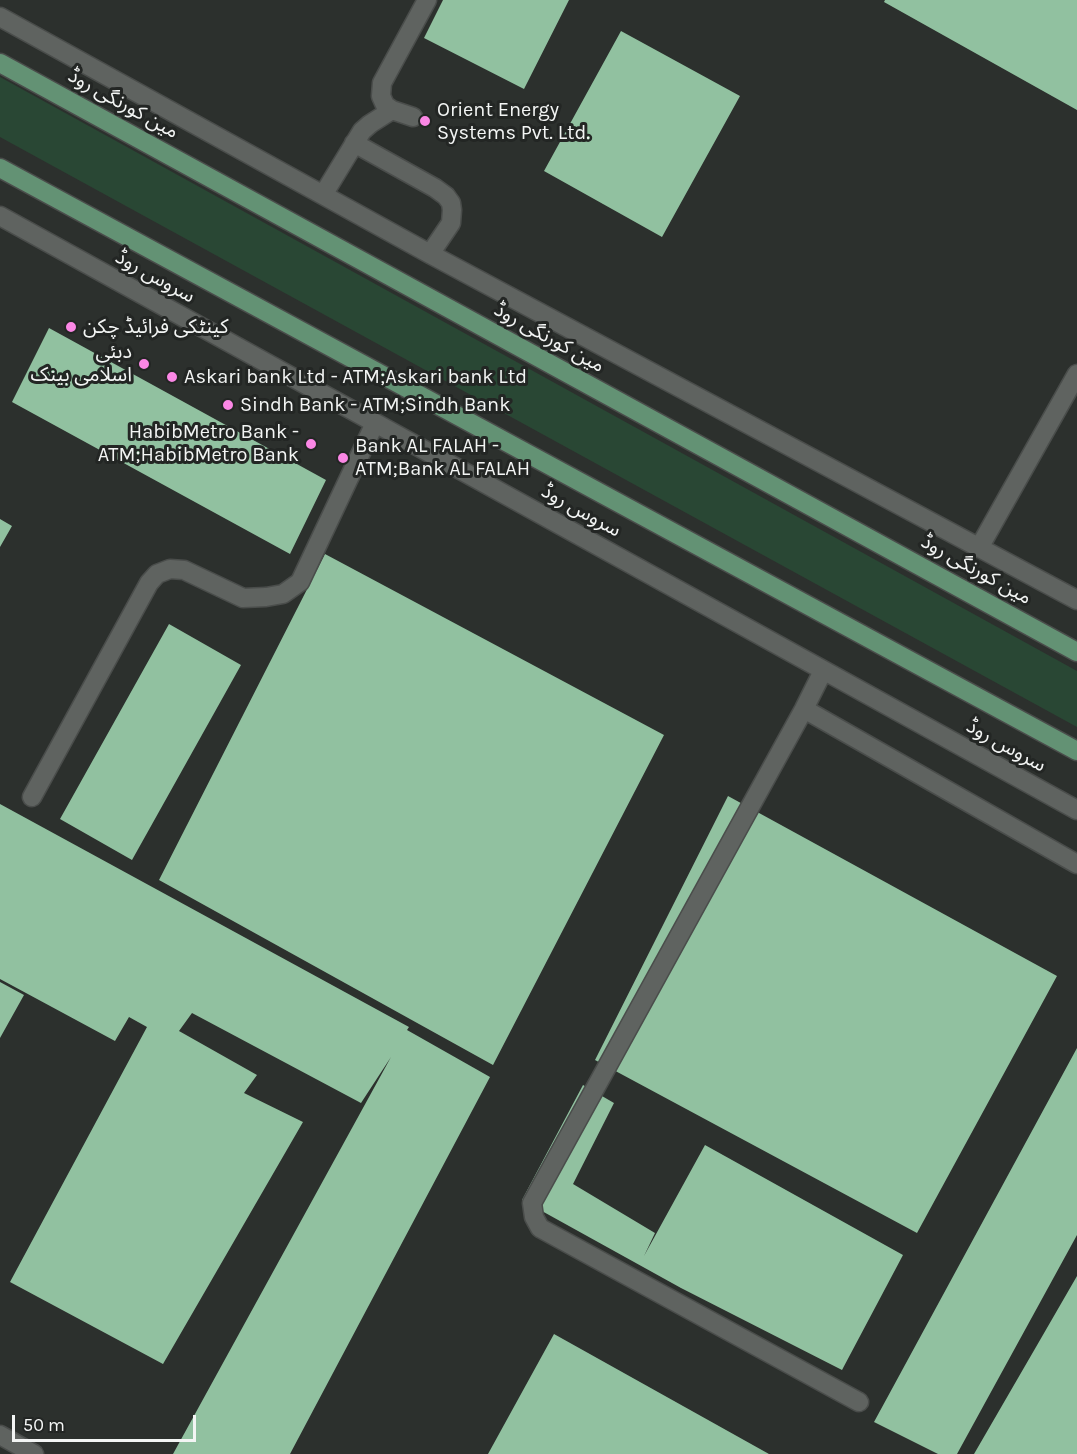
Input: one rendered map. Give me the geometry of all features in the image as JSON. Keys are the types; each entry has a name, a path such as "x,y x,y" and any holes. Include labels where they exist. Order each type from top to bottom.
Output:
{"main road":[{"name":"مین کورنگی روڈ","path":"0,63 1077,652"},
{"path":"0,168 1077,751"}],"street":[{"path":"413,117 392,110 385,105 381,96 382,82 427,0"},
{"path":"0,17 430,254 1077,600"},
{"path":"322,195 354,143 370,124 392,110"},
{"path":"354,143 435,188 451,202 451,223 430,254"},
{"name":"سروس روڈ","path":"0,216 1077,810"},
{"path":"979,548 1077,374"},
{"path":"32,796 149,583 157,574 170,569 184,570 243,598 283,594 300,582 375,423"},
{"path":"823,671 532,1203 534,1217 540,1227 859,1402"},
{"path":"804,709 1077,864"},
{"path":"0,1435 34,1454"}],"green space":[{"path":"0,77 1077,671 1077,727 0,137"}],"building":[{"path":"443,0 569,0 524,89 424,38"},
{"path":"885,0 1077,0 1077,110 884,2"},
{"path":"621,31 740,96 662,237 544,171"},
{"path":"49,328 326,480 290,554 12,402"},
{"path":"0,519 12,526 0,547"},
{"path":"325,554 664,735 493,1065 159,880"},
{"path":"169,624 241,665 132,860 60,819"},
{"path":"728,796 1057,976 917,1233 595,1060"},
{"path":"0,804 409,1027 407,1030 490,1077 290,1454 173,1454 391,1057 361,1103 192,1013 179,1031 257,1075 244,1093 303,1122 163,1364 10,1282 147,1027 129,1017 115,1041 0,979"},
{"path":"0,982 24,995 0,1038"},
{"path":"1077,1048 1077,1235 957,1454 938,1454 874,1422"},
{"path":"583,1085 614,1103 573,1184 655,1233 644,1256 705,1145 903,1255 842,1370 681,1288 522,1200"},
{"path":"1077,1276 1077,1454 974,1454 1036,1347"},
{"path":"554,1334 769,1454 488,1454"}],"place":[{"name":"Orient Energy Systems Pvt. Ltd.","path":"425,121"},
{"name":"کینٹکی فرائیڈ چکن","path":"71,327"},
{"name":"دبئی اسلامی بینک","path":"144,364"},
{"name":"Askari bank Ltd - ATM;Askari bank Ltd","path":"172,377"},
{"name":"Sindh Bank - ATM;Sindh Bank","path":"228,405"},
{"name":"HabibMetro Bank - ATM;HabibMetro Bank","path":"311,444"},
{"name":"Bank AL FALAH - ATM;Bank AL FALAH","path":"343,458"}]}
